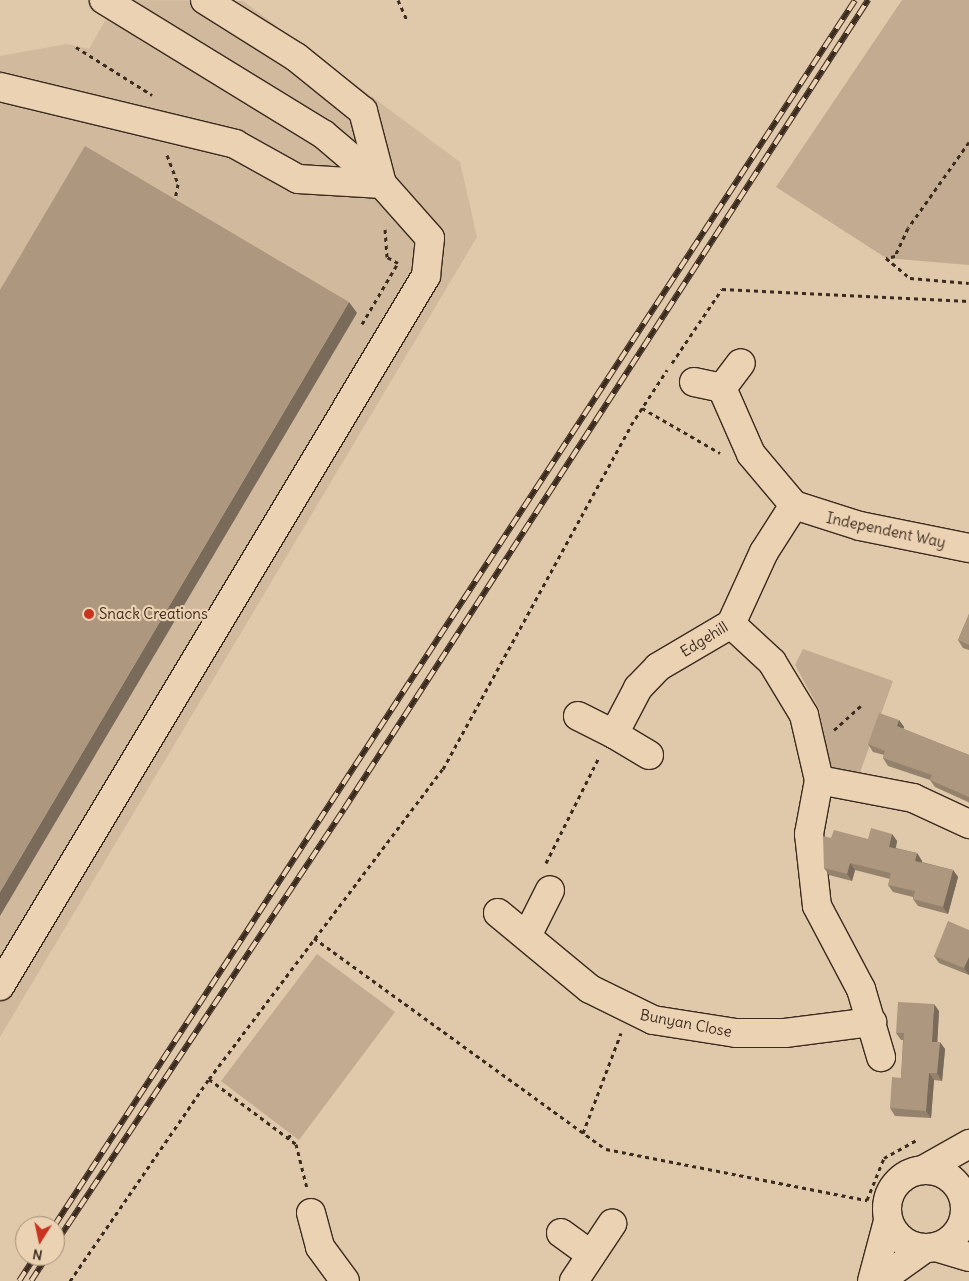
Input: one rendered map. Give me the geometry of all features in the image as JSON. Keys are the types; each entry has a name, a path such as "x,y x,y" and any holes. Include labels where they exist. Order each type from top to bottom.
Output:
{"street":[{"path":"0,986 426,276 430,238 382,184 323,134 104,0"},
{"path":"205,0 296,56 364,111 382,184"},
{"path":"0,87 235,144 298,180 382,184"},
{"path":"722,388 741,363"},
{"path":"694,382 722,388"},
{"path":"722,388 751,454 794,505"},
{"name":"Independent Way","path":"794,505 860,526 969,548"},
{"name":"Edgehill","path":"614,734 638,688 658,667 731,624 764,552 794,505"},
{"path":"731,624 772,662 793,690 810,736 819,780 809,834 817,906 861,989 881,1057"},
{"path":"578,716 614,734 649,755"},
{"path":"819,780 912,798 969,824"},
{"path":"528,934 550,890"},
{"name":"Bunyan Close","path":"498,913 528,934 590,990 632,1013 736,1033 785,1033 872,1022"},
{"path":"872,1281 878,1215 887,1205 893,1187 907,1174 925,1169 969,1144"},
{"path":"879,1281 930,1248 955,1236 967,1202 952,1179 925,1169"},
{"path":"311,1213 320,1247 345,1281"},
{"path":"878,1215 902,1240 969,1257"},
{"path":"574,1281 612,1224"},
{"path":"561,1234 591,1255"}],"path":[{"path":"398,0 407,20"},
{"path":"969,142 908,228 895,256 886,258 910,278 969,283"},
{"path":"70,1281 209,1079 443,769 642,408 722,289 969,301"},
{"path":"642,408 728,458 751,454"},
{"path":"810,736 838,729 861,706"},
{"path":"550,890 541,874 614,734"},
{"path":"314,938 606,1149 867,1200 878,1215"},
{"path":"583,1133 602,1091 612,1051 632,1013"},
{"path":"209,1079 296,1144 311,1213"},
{"path":"288,1138 291,1134"},
{"path":"867,1200 884,1158 902,1145 922,1138"}],"shaded area":[{"path":"117,0 243,1 460,162 477,237 0,1037 0,56 67,44 89,49"},
{"path":"902,0 969,0 969,265 886,258 776,187"},
{"path":"803,649 893,681 858,778 830,766 819,709 795,665"},
{"path":"317,954 395,1012 299,1140 221,1081"}],"building":[{"name":"Snack Creations","path":"85,146 349,302 0,892 0,290"},
{"path":"969,614 969,645 958,640"},
{"path":"879,713 899,720 897,726 969,755 969,797 930,780 932,775 883,758 885,751 868,744"},
{"path":"871,828 892,834 889,847 917,853 915,861 953,870 943,907 913,899 915,891 888,885 891,873 850,863 847,874 824,868 823,836 831,838 834,830 868,839"},
{"path":"948,921 969,930 969,957 964,968 934,956"},
{"path":"898,1002 934,1004 932,1042 940,1042 937,1073 929,1073 926,1111 890,1108 892,1077 901,1078 904,1033 896,1033"}],"railway":[{"path":"61,1216 855,0"},
{"path":"65,1229 344,809 868,0"},
{"path":"19,1281 29,1266"},
{"path":"31,1281 41,1266"}],"place":[{"name":"Snack Creations","path":"89,614"}]}
